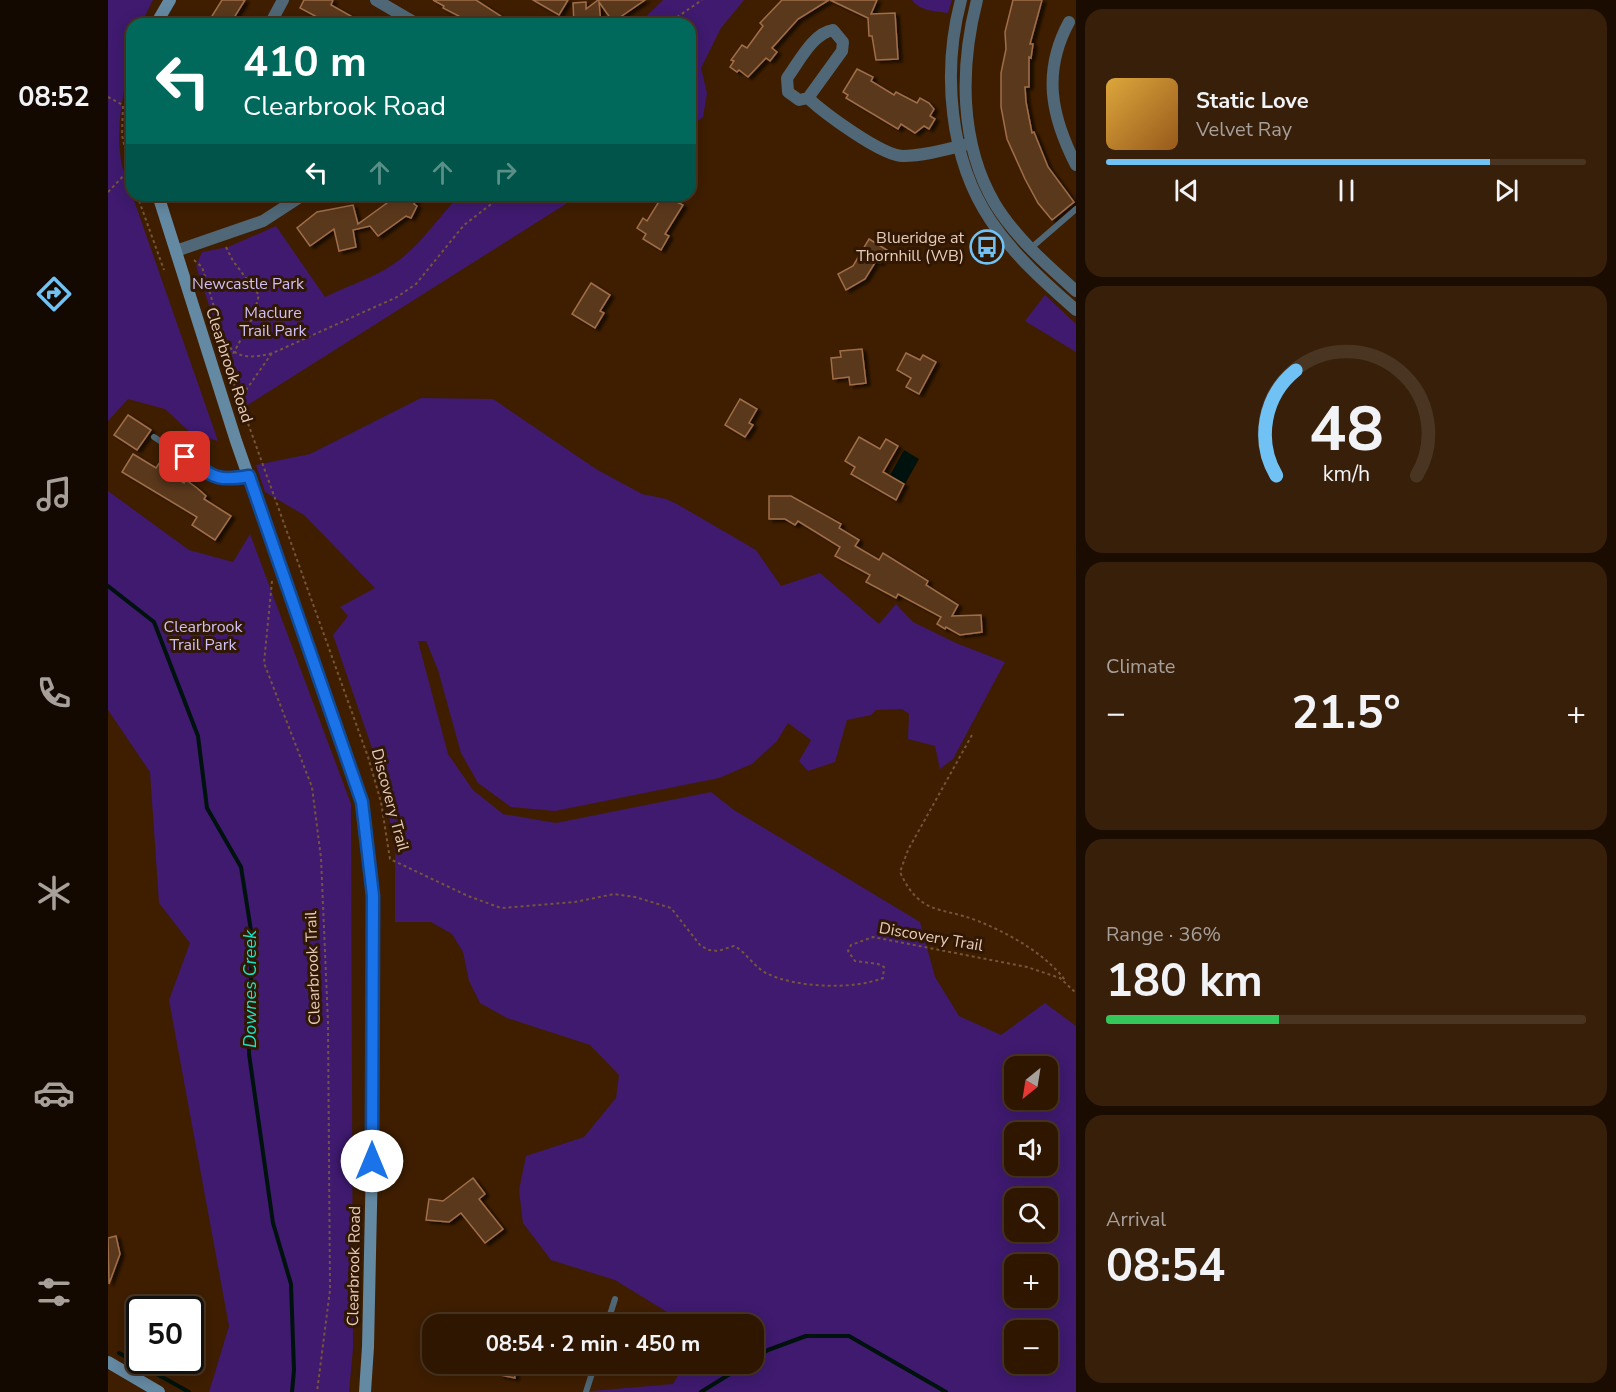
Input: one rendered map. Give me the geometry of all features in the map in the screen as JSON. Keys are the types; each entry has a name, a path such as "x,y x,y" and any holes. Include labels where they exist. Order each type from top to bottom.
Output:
{"main road":[{"path":"160,18 170,0"},
{"name":"Clearbrook Road","path":"160,201 249,476 362,802 370,853 373,896 372,1161 368,1347 364,1392"},
{"path":"108,1362 159,1392"}],"street":[{"path":"273,18 283,0"},
{"path":"376,0 407,18"},
{"path":"961,0 955,22 951,60 952,100 965,144 970,179 990,220 1019,257 1076,310"},
{"path":"977,0 966,60 965,144 996,206 1031,248 1076,291"},
{"path":"1070,22 1057,45 1053,94 1056,118 1076,165"},
{"path":"833,30 843,42 842,51 808,98 799,100 788,92 787,78 818,38 824,32 833,30"},
{"path":"808,98 825,114 891,154 903,156 965,144"},
{"path":"176,251 263,221 287,201"}],"lane":[{"path":"1031,248 1076,209"},
{"path":"154,437 216,478 225,480 249,476"},
{"path":"610,1314 615,1299"},
{"path":"586,1392 592,1374"}],"path":[{"path":"676,18 702,0"},
{"path":"108,97 123,105 122,135 126,155"},
{"path":"108,192 126,173"},
{"path":"140,201 164,270"},
{"path":"194,260 202,267 225,343 235,352 255,358 273,353 398,297 417,284 464,225 495,201"},
{"path":"221,236 233,261 259,295 254,318 235,352"},
{"name":"Discovery Trail","path":"235,352 227,365 306,590 368,757 381,801 390,859 468,896 501,908 575,902 614,894 671,908 687,925 700,945 708,950 718,951 734,946 763,972 778,979 821,986 884,978 884,967 855,961 848,951 851,945 873,937 1027,967 1052,974 1069,985 1076,993"},
{"path":"239,400 273,353"},
{"name":"Clearbrook Trail","path":"273,575 264,663 312,787 321,858 328,1022 330,1290 317,1392"},
{"path":"972,735 908,850 900,872 909,892 934,909 977,920 1011,937 1051,961 1069,985"}],"green space":[{"path":"108,0 153,0 144,18 126,18 126,79 119,130 122,166 126,177 126,201 134,201 218,441 191,433 165,409 128,399 108,421"},
{"path":"663,0 744,0 721,28 701,68 707,93 703,117 696,122 696,18 644,18"},
{"path":"912,0 952,0 948,13 923,8"},
{"name":"Maclure Trail Park","path":"455,201 571,201 243,408 196,266 202,252 228,247 276,226 325,297 377,274 402,258"},
{"path":"1045,295 1076,324 1076,352 1025,321"},
{"path":"421,398 493,399 596,469 642,494 677,504 756,550 781,586 820,573 879,624 896,604 913,622 956,643 1005,662 953,759 940,769 935,746 908,739 909,714 902,709 876,710 871,715 847,720 835,762 808,771 799,761 811,740 788,723 777,741 752,764 719,778 555,811 511,807 478,783 461,753 438,670 426,641 418,641 448,754 473,790 503,814 556,823 711,792 734,810 920,922 935,977 959,1016 1001,1035 1045,1003 1076,1026 1076,1392 580,1392 673,1384 679,1374 764,1374 764,1314 669,1314 615,1280 551,1260 523,1223 519,1190 526,1156 584,1137 616,1098 619,1075 590,1045 507,1018 480,1003 469,981 463,952 452,934 431,922 395,922 395,851 383,780 333,635 348,616 340,607 375,588 304,515 265,492 256,465 310,454"},
{"name":"Clearbrook Trail Park","path":"108,491 189,550 233,562 250,534 351,804 353,1348 349,1392 209,1392 229,1326 169,1000 190,943 159,903 150,772 108,710"}],"shaded area":[{"path":"904,450 919,459 905,484 890,475"}],"building":[{"path":"222,0 245,0 236,18 211,18"},
{"path":"304,0 333,0 331,5 354,18 319,18 300,8"},
{"path":"433,0 476,0 504,18 462,18 443,8 444,6"},
{"path":"533,0 568,0 559,15"},
{"path":"598,0 645,0 619,18 610,18 599,2 600,18 574,18 573,3 586,2 586,9"},
{"path":"782,0 829,0 798,19 772,48 777,52 770,61 766,58 748,77 739,70 737,72 730,67 734,61 731,60 742,45 747,48 763,26 760,23"},
{"path":"830,0 877,0 871,14 895,13 898,59 876,60 872,36 869,36 868,18"},
{"path":"1013,0 1042,0 1030,44 1033,44 1031,58 1029,57 1029,87 1025,87 1026,102 1032,133 1034,132 1048,167 1074,202 1052,220 1038,203 1025,179 1007,139 1001,107 1001,73 1006,49 1005,32"},
{"path":"857,69 873,77 871,81 894,95 896,92 917,103 920,98 929,103 934,109 930,116 935,119 929,129 924,126 915,133 901,124 898,129 846,98 848,95 843,92"},
{"path":"390,201 415,201 414,204 417,206 411,218 406,216 378,236 370,226 353,230 356,247 339,251 334,229 310,246 297,228 317,212 353,205 358,224"},
{"path":"659,201 675,201 683,205 665,234 669,236 661,250 643,239 646,234 637,228 643,218 647,221"},
{"path":"869,239 887,250 880,263 876,261 865,279 846,290 838,274 853,266"},
{"path":"591,283 610,295 600,311 604,313 595,328 572,314"},
{"path":"862,349 866,383 850,385 849,377 833,379 831,358 841,357 840,351"},
{"path":"906,353 920,360 923,355 936,362 919,394 906,387 911,378 897,370"},
{"path":"740,399 757,409 749,423 753,425 745,437 725,425"},
{"path":"128,415 151,430 137,450 114,435"},
{"path":"859,437 880,449 886,439 898,446 883,472 904,484 896,500 851,474 855,467 845,461"},
{"path":"133,454 156,468 160,462 172,470 169,474 184,483 186,480 206,496 204,499 231,516 215,540 192,525 197,517 122,472"},
{"path":"769,496 791,496 841,524 839,528 859,540 855,546 879,560 883,553 928,581 926,585 958,605 952,616 981,615 982,632 960,635 946,627 945,629 937,624 941,617 898,594 896,598 866,582 870,575 835,556 840,547 798,521 795,525 785,519 769,519"},
{"path":"473,1178 485,1194 479,1199 503,1229 485,1243 461,1213 449,1222 426,1220 429,1199 443,1201"},
{"path":"116,1236 120,1254 109,1284 108,1238"},
{"path":"515,1374 515,1378 500,1375"}],"waterway":[{"name":"Downes Creek","path":"108,586 154,622 198,736 207,808 241,867 252,937 249,1054 273,1223 291,1284 294,1370 292,1392"},
{"path":"764,1352 806,1336 849,1336 946,1392"},
{"path":"119,1353 189,1392"},
{"path":"701,1392 730,1374"}],"place":[{"name":"Blueridge at Thornhill (WB)","path":"987,247"}],"route":[{"path":"185,457 216,478 225,480 249,476 362,802 370,853 373,896 372,1161"}],"park label":[{"name":"Newcastle Park","path":"248,284"}]}
